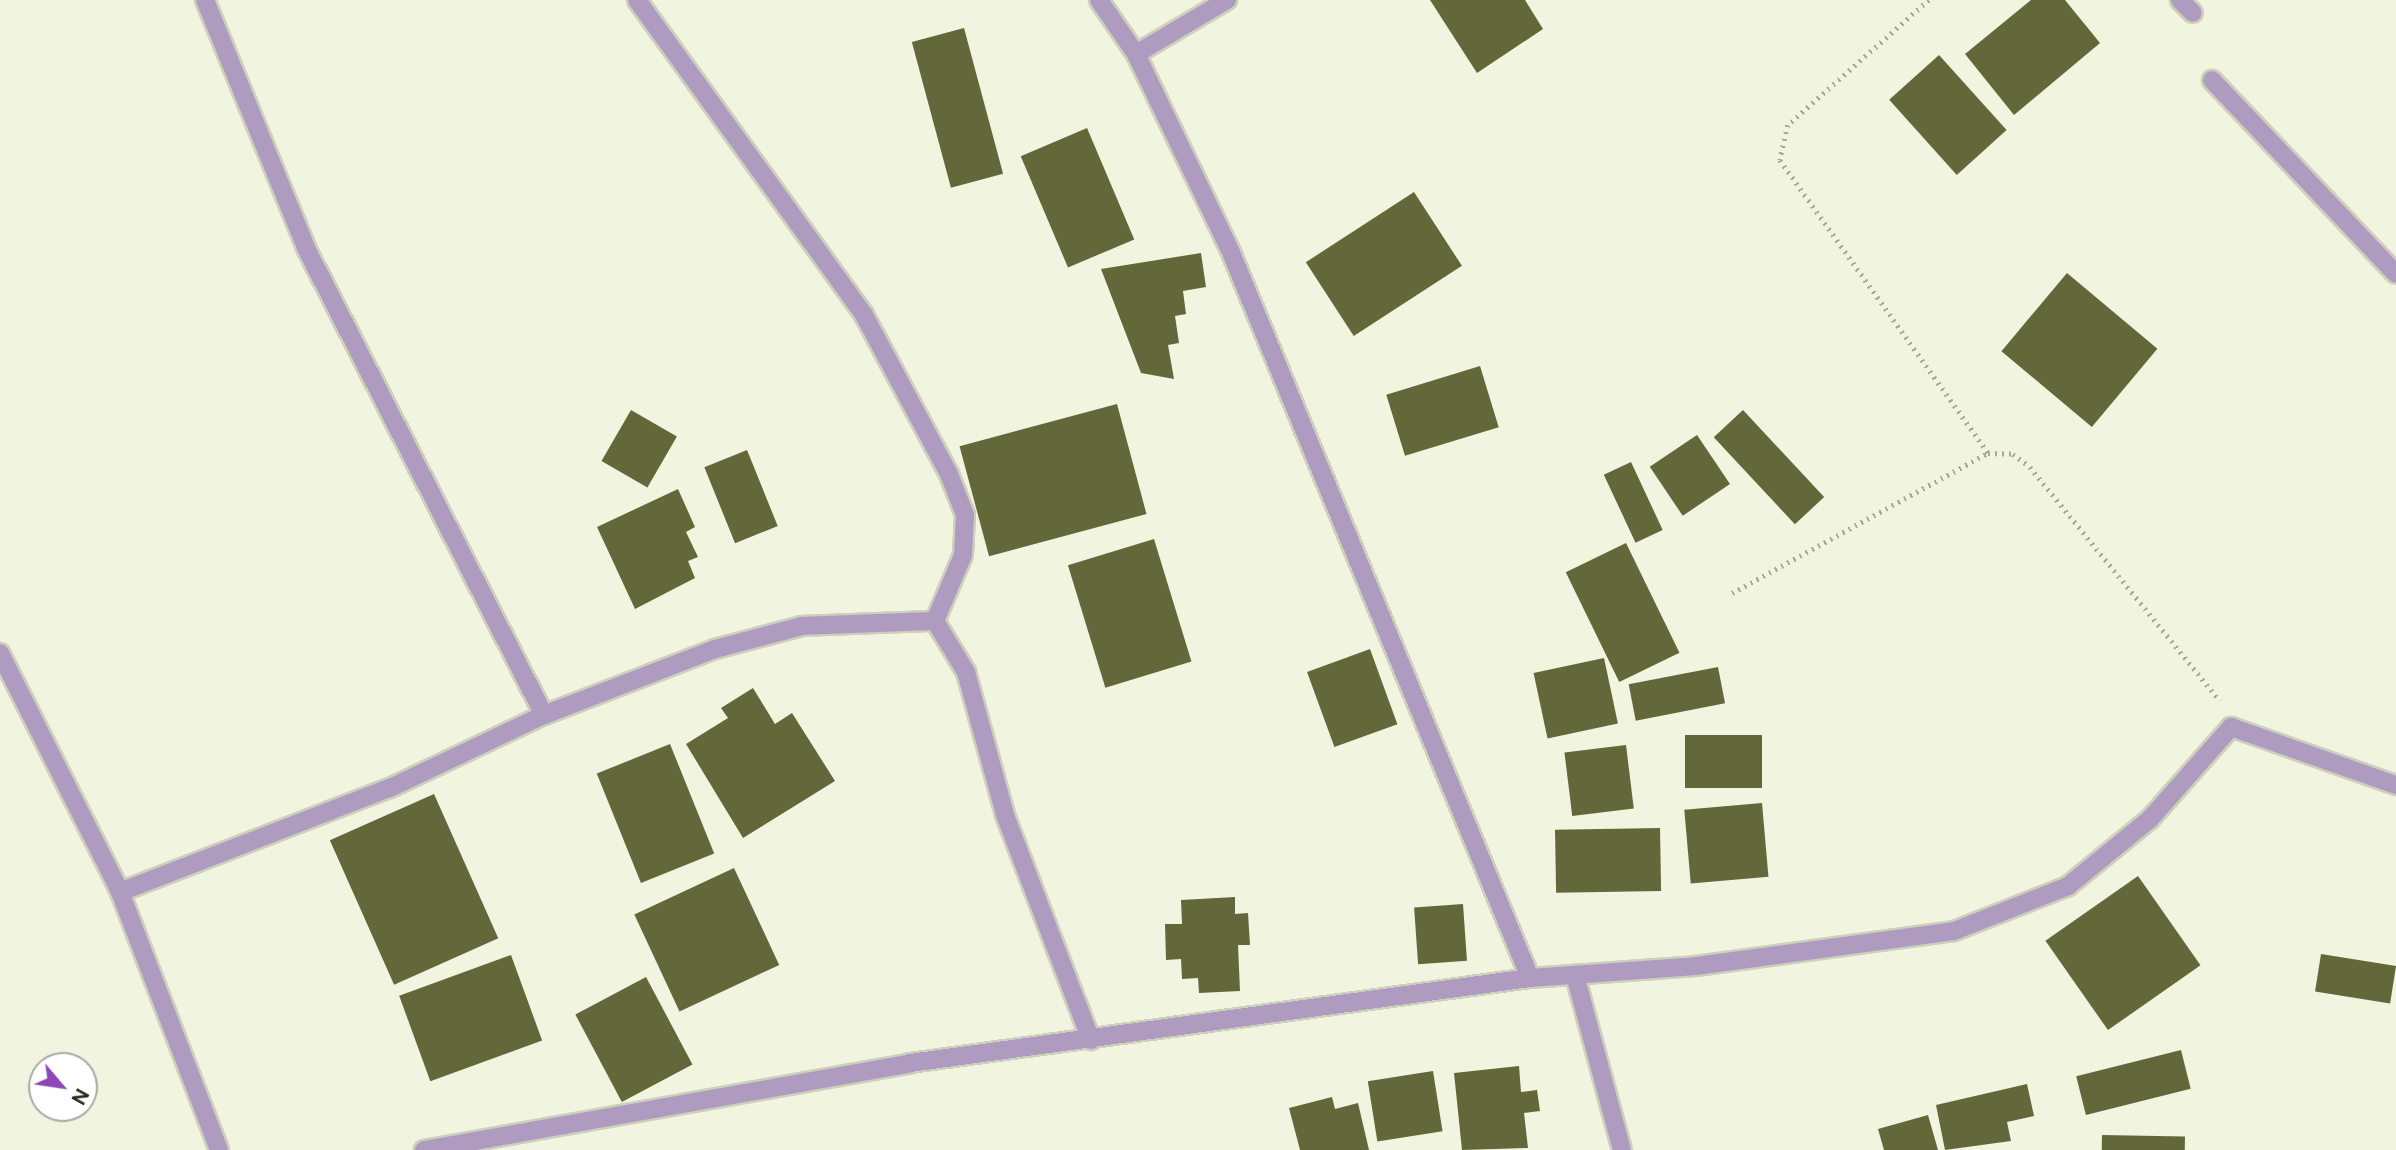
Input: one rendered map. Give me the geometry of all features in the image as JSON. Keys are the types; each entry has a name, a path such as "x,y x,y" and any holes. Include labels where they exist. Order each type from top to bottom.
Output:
{"street":[{"path":"205,0 306,248 544,715"},
{"path":"637,0 864,315 949,474 965,514 963,555 935,621"},
{"path":"1099,0 1136,54 1230,250 1530,978"},
{"path":"1136,54 1227,0"},
{"path":"2212,80 2396,274"},
{"path":"120,892 390,788 544,715 715,649 802,626 935,621"},
{"path":"935,621 966,672 1005,815 1091,1040"},
{"path":"0,653 120,892 219,1150"},
{"path":"424,1150 910,1063 1530,978 1696,966 1954,931 2068,886 2150,819 2231,727 2396,785"},
{"path":"1575,975 1622,1150"}],"path":[{"path":"1929,0 1788,125 1780,160 1989,453"},
{"path":"1732,593 1989,453 2013,454 2030,467 2203,675 2231,727"}],"building":[{"path":"1430,0 1525,0 1543,29 1477,73"},
{"path":"2031,0 2065,0 2100,43 2014,115 1965,54"},
{"path":"964,28 1003,174 951,188 912,42"},
{"path":"1939,55 2007,130 1957,175 1889,100"},
{"path":"1087,128 1134,239 1068,268 1021,156"},
{"path":"1414,192 1462,266 1354,336 1306,262"},
{"path":"1201,253 1206,287 1183,291 1186,314 1175,316 1179,343 1168,345 1174,379 1141,373 1101,269"},
{"path":"2067,273 2157,349 2092,427 2001,351"},
{"path":"1480,366 1499,427 1405,456 1386,395"},
{"path":"1117,404 1147,514 989,556 960,446"},
{"path":"631,410 677,436 647,488 602,461"},
{"path":"1743,410 1824,497 1795,524 1714,437"},
{"path":"1697,435 1730,484 1683,516 1650,467"},
{"path":"747,450 778,526 735,543 704,467"},
{"path":"1631,462 1663,530 1636,543 1604,475"},
{"path":"678,489 695,527 686,532 698,557 688,561 695,578 635,609 597,527"},
{"path":"1154,539 1191,661 1105,688 1068,565"},
{"path":"1626,543 1679,653 1619,682 1566,572"},
{"path":"1370,649 1397,724 1334,747 1307,672"},
{"path":"1604,658 1618,724 1548,739 1534,673"},
{"path":"1718,667 1725,703 1636,721 1629,684"},
{"path":"753,688 775,724 792,713 835,781 743,838 686,744 728,718 721,708"},
{"path":"1685,735 1762,735 1762,788 1685,788"},
{"path":"670,744 714,853 641,883 597,774"},
{"path":"1626,745 1634,809 1572,816 1564,753"},
{"path":"434,794 498,938 394,985 330,840"},
{"path":"1762,803 1768,877 1691,884 1684,810"},
{"path":"1660,828 1661,891 1556,893 1555,830"},
{"path":"734,868 779,965 680,1011 634,914"},
{"path":"2138,876 2201,965 2108,1030 2045,941"},
{"path":"1235,897 1235,914 1248,913 1250,945 1238,945 1240,991 1199,993 1198,978 1182,979 1181,959 1166,960 1165,924 1182,924 1181,900"},
{"path":"1463,904 1467,961 1418,964 1414,907"},
{"path":"2321,954 2396,966 2390,1003 2315,992"},
{"path":"511,955 542,1041 430,1081 399,996"},
{"path":"646,977 692,1064 622,1102 575,1015"},
{"path":"2181,1050 2191,1089 2086,1115 2076,1076"},
{"path":"1519,1066 1521,1092 1537,1090 1540,1111 1524,1113 1528,1148 1462,1150 1454,1073"},
{"path":"1433,1071 1443,1131 1377,1142 1368,1081"},
{"path":"2027,1084 2034,1116 2007,1122 2011,1141 1945,1150 1936,1105"},
{"path":"1332,1097 1335,1109 1358,1103 1369,1150 1300,1150 1289,1108"},
{"path":"1928,1115 1938,1150 1884,1150 1878,1129"},
{"path":"2102,1135 2185,1136 2185,1150 2102,1150"}]}
